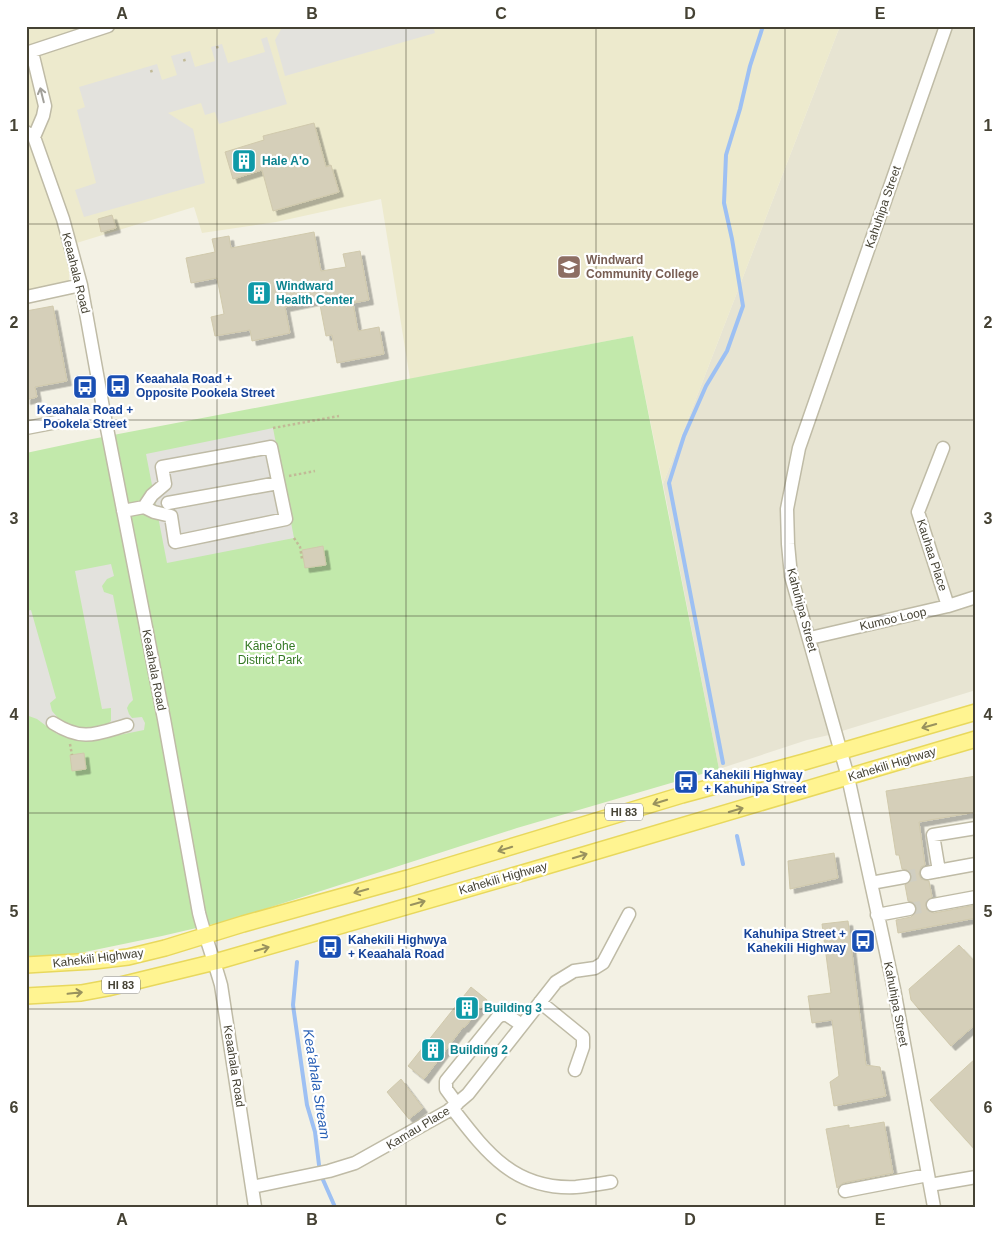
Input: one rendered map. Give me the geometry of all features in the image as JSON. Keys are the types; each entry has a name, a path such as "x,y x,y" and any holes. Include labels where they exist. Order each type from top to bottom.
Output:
{"main road":[{"name":"Kahekili Highway","path":"26,965 128,957 408,878 682,795 976,712"},
{"name":"Kahekili Highway","path":"26,996 81,993 215,962 976,739"}],"street":[{"path":"29,52 108,26"},
{"name":"Kahuhipa Street","path":"934,1207 894,989 842,750 832,724 810,638 791,576 787,509 799,448 946,26"},
{"name":"Keaahala Road","path":"29,52 45,106 45,111 30,134 63,219 81,285 205,936 221,985 255,1207"},
{"path":"26,297 81,285"},
{"path":"26,428 104,413"},
{"path":"270,447 280,480 286,519 175,542 164,484 162,467 270,447"},
{"name":"Kauhaa Place","path":"943,448 918,512 948,606"},
{"path":"123,511 144,507 154,512 170,510 280,480"},
{"path":"144,507 152,494 164,484"},
{"name":"Kumoo Loop","path":"810,638 948,606 976,597"},
{"path":"53,723 65,731 79,735 97,734 127,725"},
{"path":"976,828 932,835 933,872 976,864"},
{"path":"871,883 904,877"},
{"path":"933,905 976,897"},
{"path":"877,915 910,910"},
{"name":"Kamau Place","path":"252,1187 329,1171 363,1159 439,1117 468,1094 556,982 566,974 596,968 603,963 629,914"},
{"path":"540,1002 583,1037 583,1047 575,1070"},
{"path":"522,1025 507,1015 501,1015 497,1018 446,1081 446,1089 454,1106 490,1155 500,1164 524,1178 564,1187 611,1182"},
{"path":"845,1191 929,1180 976,1177"}],"path":[{"path":"273,428 339,416"},
{"path":"280,480 315,471"},
{"path":"294,538 300,547 302,559 304,559"}],"shaded area":[{"name":"Windward Community College","path":"26,26 840,26 663,484 633,336 410,379 381,199 276,222 202,233 194,207 70,245 69,288 26,297"},
{"path":"283,26 433,26 435,33 285,76 275,40"},
{"path":"840,26 976,26 976,690 807,740 719,769 663,484"},
{"path":"267,37 287,104 219,124 215,112 205,115 201,103 168,113 193,129 205,183 84,217 75,190 96,183 77,110 85,107 79,87 157,64 162,80 177,75 171,56 190,51 195,67 215,61 211,47 222,44 228,63 265,52 261,39"},
{"path":"273,428 294,538 167,563 146,454"},
{"path":"111,564 114,576 107,579 102,586 104,592 113,595 133,700 127,708 132,718 142,717 145,723 144,730 78,741 57,734 37,719 26,715 26,611 31,610 56,698 50,703 52,711 59,719 68,724 82,728 104,727 111,721 111,708 102,709 75,571"}],"green space":[{"name":"Kāneʻohe District Park","path":"633,336 719,769 517,828 231,920 80,953 26,958 26,453"}],"building":[{"path":"314,123 326,167 331,165 339,192 273,211 262,170 233,179 225,152 264,140 263,136"},
{"path":"112,215 116,228 101,232 98,219"},
{"name":"Windward Health Center","path":"314,232 321,271 346,267 343,254 360,251 369,300 353,303 358,331 379,327 384,354 337,363 332,335 326,336 319,300 285,307 290,333 252,341 250,330 215,336 211,317 224,314 217,278 191,283 186,258 215,252 212,239 229,236 231,248"},
{"path":"53,306 67,381 35,387 37,397 26,400 26,311"},
{"path":"323,546 326,565 305,568 302,550"},
{"path":"84,753 86,769 72,771 70,755"},
{"path":"976,776 976,812 919,822 925,865 921,867 919,874 921,879 929,881 932,897 926,902 927,910 934,913 976,905 976,918 898,933 896,920 911,917 917,908 915,903 908,901 905,885 911,880 912,875 907,870 902,869 899,855 896,855 886,791"},
{"path":"834,853 838,878 790,889 788,861"},
{"path":"848,921 866,1065 880,1067 886,1096 834,1106 830,1082 839,1076 832,1020 812,1023 808,996 831,993 822,924"},
{"path":"959,945 976,963 976,1024 951,1046 911,1000 909,989"},
{"path":"471,987 487,1000 463,1027 424,1079 408,1066"},
{"path":"976,1058 976,1151 930,1100"},
{"path":"401,1079 423,1108 409,1119 387,1092"},
{"path":"884,1122 893,1173 843,1183 837,1188 826,1129 849,1125 849,1128"}],"waterway":[{"path":"723,763 669,483 684,436 706,386 727,351 743,306 724,203 726,155 763,26"},
{"path":"737,836 743,864"},
{"name":"Keaʻahala Stream","path":"297,962 293,1005 307,1105 315,1132 320,1173 335,1207"}],"tunnel":[{"path":"904,877 927,873"},
{"path":"909,909 933,905"}],"place":[{"name":"Hale A'o","path":"244,161"},
{"name":"Windward Community College","path":"569,267"},
{"name":"Windward Health Center","path":"259,293"},
{"name":"Keaahala Road + Opposite Pookela Street","path":"118,386"},
{"name":"Keaahala Road + Pookela Street","path":"85,387"},
{"name":"Kahekili Highway + Kahuhipa Street","path":"686,782"},
{"name":"Kahuhipa Street + Kahekili Highway","path":"863,941"},
{"name":"Kahekili Highwya + Keaahala Road","path":"330,947"},
{"name":"Building 3","path":"467,1008"},
{"name":"Building 2","path":"433,1050"}]}
